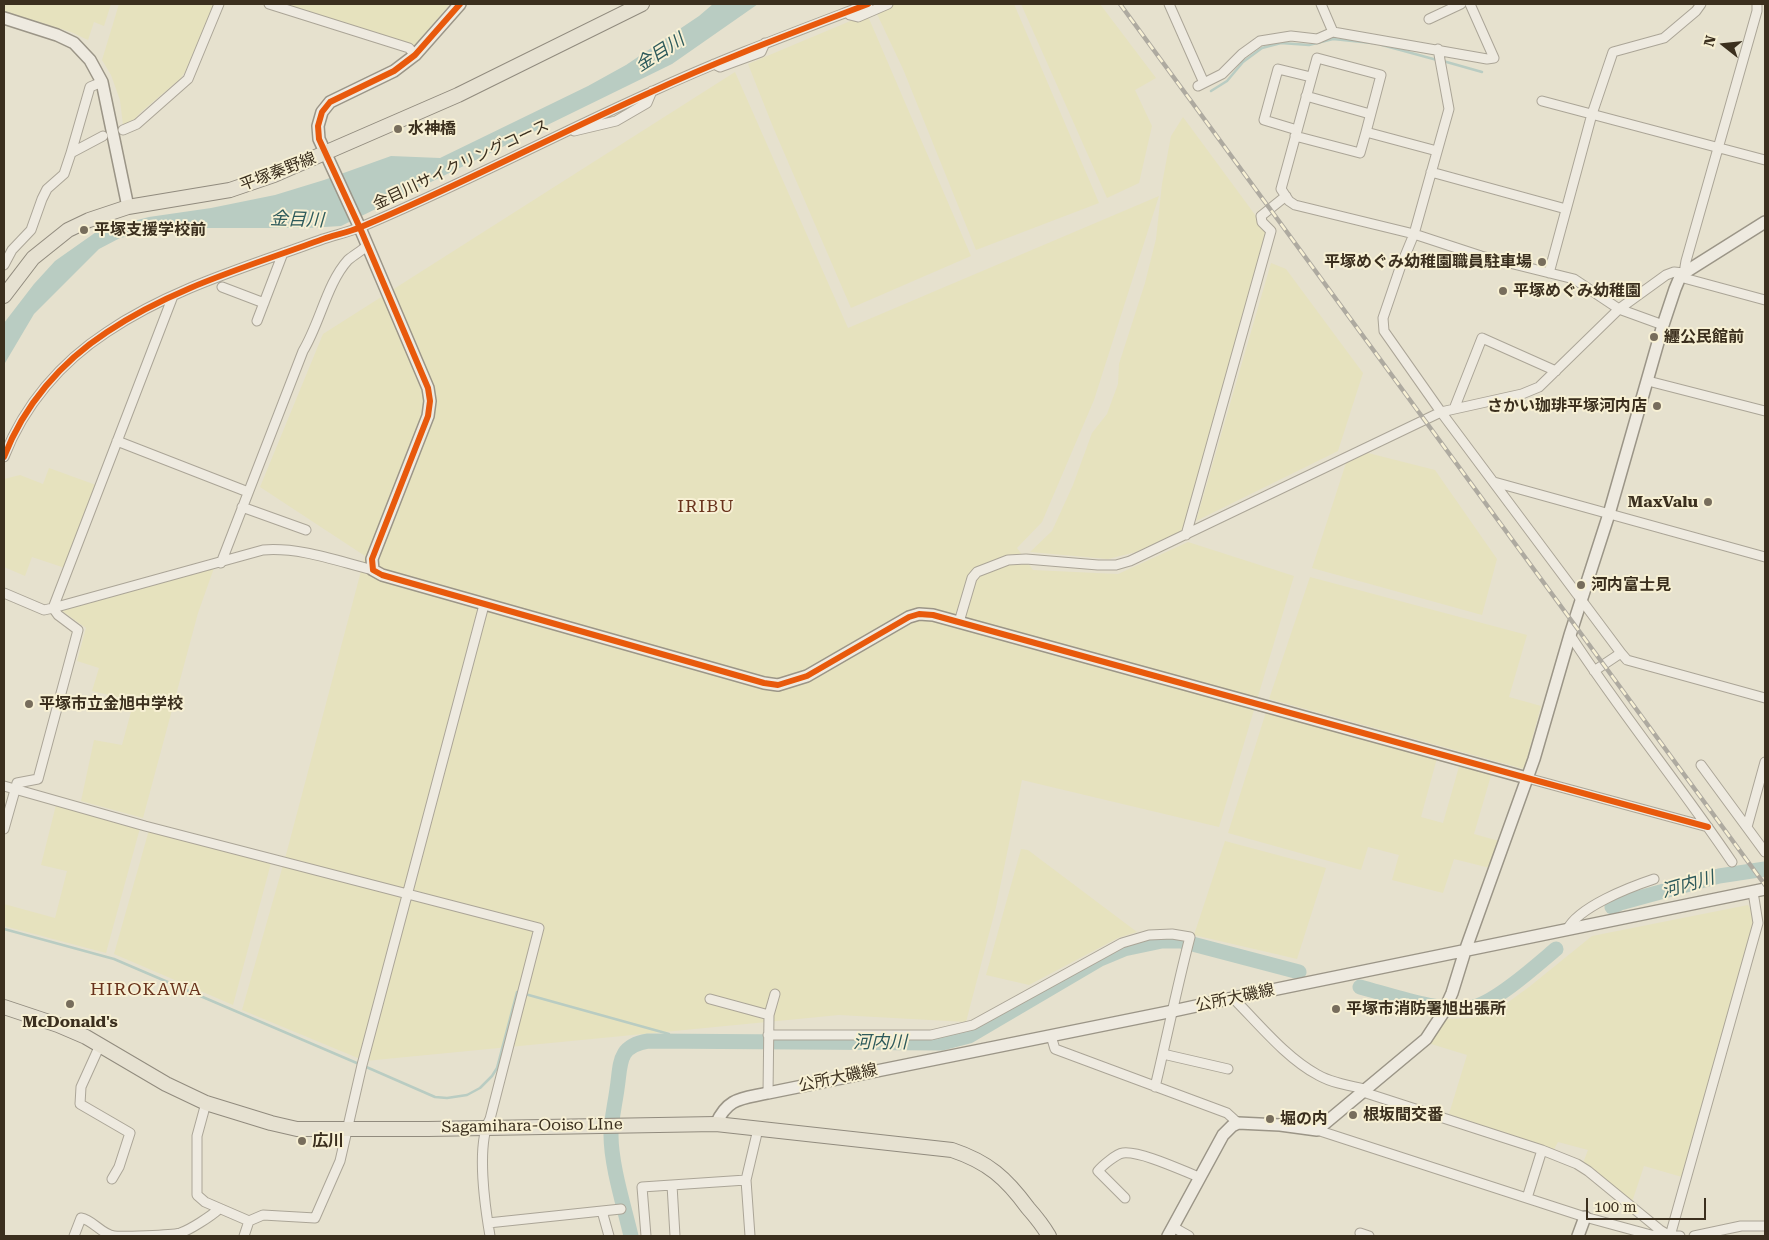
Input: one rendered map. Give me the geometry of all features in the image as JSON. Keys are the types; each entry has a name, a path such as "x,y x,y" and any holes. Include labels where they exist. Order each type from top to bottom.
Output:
{"main road":[{"name":"平塚秦野線","path":"4,296 33,258 52,241 68,230 89,220 128,207 230,190 274,175 466,91 642,4"},
{"name":"Sagamihara-Ooiso LIne","path":"4,1007 58,1025 100,1045 166,1084 206,1104 271,1123 297,1128 716,1124 952,1150 971,1156 994,1170 1013,1188 1049,1236"}],"street":[{"path":"122,130 137,124 188,79 219,4"},
{"path":"269,4 409,48 415,55"},
{"path":"372,570 372,559 428,416 430,401 428,388 360,228 319,139 318,126 322,112 330,102 394,71 415,55 460,4"},
{"path":"847,12 868,4"},
{"path":"847,12 858,17 888,4"},
{"path":"1169,4 1201,85 1222,74 1242,54 1260,41 1291,36 1317,39 1333,32 1487,59 1494,58 1470,4"},
{"path":"1321,4 1333,32"},
{"path":"1429,19 1461,4"},
{"path":"1549,273 1592,114 1612,52 1664,38 1696,11 1701,4"},
{"path":"1316,1130 1426,1039 1449,1000 1534,759 1570,635 1609,514 1663,325 1682,275 1757,4"},
{"name":"金目川サイクリングコース","path":"4,456 19,424 34,400 68,363 106,332 140,312 253,264 360,228 566,131 586,129 616,120 647,103 652,91 714,64 720,67 742,61 761,52 765,43 847,12"},
{"path":"4,18 57,35 74,43 90,60 102,82 128,207"},
{"path":"1438,49 1449,109 1414,234 1383,318 1384,331 1441,412 1627,660 1765,698"},
{"path":"1311,77 1278,69 1264,120 1296,133 1360,153 1380,75 1317,58 1311,77 1306,96 1296,133 1281,189 1295,205 1414,234 1481,256 1574,279 1619,309 1663,325"},
{"path":"4,265 12,250 31,230 42,198 47,190 64,174 90,87 102,82"},
{"path":"1306,96 1370,114"},
{"path":"1542,100 1765,160"},
{"path":"1366,132 1437,151"},
{"path":"71,152 103,136"},
{"path":"1431,172 1566,209"},
{"path":"1186,535 1271,231 1262,222 1261,216 1286,196"},
{"path":"1682,275 1765,222"},
{"path":"220,563 303,350 314,331 333,282 349,260 367,246"},
{"path":"257,321 283,254"},
{"path":"959,622 972,578 977,572 990,566 1008,560 1026,559 1098,565 1116,565 1130,561 1441,412 1522,394 1539,387 1619,309 1666,275 1674,272 1765,300"},
{"path":"222,287 264,302"},
{"path":"53,608 174,296"},
{"path":"1454,410 1482,338 1556,372"},
{"path":"1648,382 1765,408"},
{"path":"117,441 248,492"},
{"path":"1494,482 1765,557"},
{"path":"242,507 306,530"},
{"path":"4,593 44,610 263,550 297,551 372,570 382,575 484,605 764,683 778,685 807,676 909,617 919,614 933,615 1708,827"},
{"path":"206,1104 197,1136 197,1194 205,1202 219,1209 249,1220 263,1215 315,1218 340,1161 362,1064 484,605"},
{"path":"4,829 17,783 38,780 78,630 58,615 53,608"},
{"path":"1570,635 1732,862"},
{"path":"1594,671 1621,653"},
{"path":"1747,828 1765,762"},
{"path":"1701,765 1765,852"},
{"path":"4,786 145,826 539,928 490,1119 485,1127 482,1162 490,1236"},
{"path":"1567,930 1570,922 1580,914 1631,887 1654,879"},
{"name":"公所大磯線","path":"716,1124 726,1106 739,1100 768,1093 1173,1012 1233,998 1765,889"},
{"path":"1670,1236 1758,923 1753,892"},
{"path":"768,1038 931,1035 956,1030 973,1025 1122,943 1149,935 1172,934 1190,937 1174,997 1173,1012 1155,1087"},
{"path":"768,1093 769,1015 775,994"},
{"path":"1233,998 1300,1063 1318,1076 1542,1150 1577,1164 1670,1236"},
{"path":"710,999 769,1015"},
{"path":"1051,1036 1055,1048 1227,1113 1238,1123"},
{"path":"100,1045 81,1087 80,1104 130,1133 119,1167 112,1180"},
{"path":"1163,1054 1228,1070"},
{"path":"1189,1236 1170,1232 1223,1135 1238,1123 1280,1125 1316,1130 1585,1217 1650,1235 1680,1236"},
{"path":"750,1236 746,1180 758,1129"},
{"path":"1527,1198 1542,1150"},
{"path":"1125,1198 1098,1171 1102,1166 1123,1153 1149,1157 1199,1177"},
{"path":"646,1236 642,1187 746,1180"},
{"path":"672,1185 675,1236"},
{"path":"74,1236 81,1218 86,1219 96,1228 113,1236 180,1233 219,1209"},
{"path":"488,1223 621,1209"},
{"path":"602,1211 609,1236"},
{"path":"1578,1236 1585,1217"},
{"path":"244,1236 249,1220"},
{"path":"1694,1236 1741,1226 1765,1226"}],"shaded area":[{"path":"4,4 111,4 104,26 94,22 88,40 71,32 4,11"},
{"path":"119,4 214,4 185,72 180,79 132,122 123,125 120,100 111,75 102,60"},
{"path":"282,4 450,4 415,45"},
{"path":"895,4 1014,4 1099,203 976,250 903,69 877,14"},
{"path":"1021,4 1100,4 1156,78 1135,90 1152,126 1139,183 1107,198"},
{"path":"867,14 971,256 851,308 748,64"},
{"path":"735,72 848,328 1159,196 1094,400 1042,522 1017,548 1033,570 1118,574 1188,542 1294,576 1219,827 1022,780 996,907 966,1022 839,1015 365,1061 242,1010 287,851 365,556 260,487 323,334"},
{"path":"1183,117 1267,231 1183,530 1136,552 1108,559 1030,552 1052,531 1073,485 1092,433 1107,414 1118,384 1119,364 1145,283 1156,239 1162,184 1171,136"},
{"path":"1271,263 1286,269 1363,373 1338,451 1196,521"},
{"path":"1368,453 1435,470 1497,559 1482,615 1312,568 1346,463"},
{"path":"49,468 96,485 65,568 32,557 25,576 4,567 4,479 20,475 43,484"},
{"path":"214,568 198,613 143,818 81,801 94,740 122,745 134,701 92,691 99,668 77,661 86,628 62,611"},
{"path":"1310,577 1527,635 1509,697 1541,706 1524,769 1269,699"},
{"path":"1266,712 1437,758 1421,817 1443,823 1460,763 1492,772 1474,834 1499,841 1490,868 1454,859 1443,893 1392,880 1399,855 1368,847 1361,870 1228,833"},
{"path":"56,805 140,828 106,953 4,926 4,904 55,918 67,871 41,865"},
{"path":"149,830 271,863 233,1005 114,954"},
{"path":"1225,841 1326,868 1297,959 1194,935"},
{"path":"1021,849 1028,850 1137,932 1118,938 1029,985 986,975"},
{"path":"1748,905 1755,916 1751,939 1682,1177 1644,1166 1631,1205 1583,1163 1588,1150 1558,1142 1553,1151 1449,1114 1467,1055 1428,1043 1445,1019 1473,1018 1496,1011 1592,936"}],"water":[{"name":"金目川","path":"713,4 758,4 672,64 341,226 308,228 195,228 154,231 120,238 99,249 34,314 5,363 4,370 4,323 34,284 55,261 99,230 149,217 211,208 275,195 391,156 440,158 588,86 626,65 699,16"}],"waterway":[{"path":"1211,91 1227,81 1243,62 1262,48 1281,43 1309,45 1333,39 1372,43"},
{"path":"1382,45 1437,60"},
{"path":"1443,61 1482,72"},
{"name":"河内川","path":"1612,907 1620,903 1719,876 1765,869"},
{"path":"4,929 114,959 359,1064"},
{"name":"河内川","path":"631,1236 615,1172 611,1129 620,1064 626,1052 638,1043 648,1041 942,1043 969,1036 1100,959 1124,949 1162,941 1181,941 1299,972"},
{"name":"河内川","path":"1360,987 1432,1006 1447,1008 1474,1007 1494,998 1556,949"},
{"path":"364,1066 435,1097 447,1098 467,1095 480,1088 497,1068 517,992 520,993"},
{"path":"525,994 669,1034 672,1041"}],"railway":[{"path":"1120,4 1765,885"}],"cycle path":[{"path":"460,4 415,55 394,71 330,102 322,112 318,126 319,139 360,228 428,388 430,401 428,416 372,559 373,570 382,575 764,683 778,685 807,676 909,617 919,614 933,615 1708,827"},
{"path":"4,457 22,420 59,371 90,344 132,316 212,279 361,227 434,195 705,68 868,4"}],"place":[{"name":"水神橋","path":"398,129"},
{"name":"平塚支援学校前","path":"84,230"},
{"name":"平塚めぐみ幼稚園職員駐車場","path":"1542,262"},
{"name":"平塚めぐみ幼稚園","path":"1503,291"},
{"name":"纒公民館前","path":"1654,337"},
{"name":"さかい珈琲平塚河内店","path":"1657,406"},
{"name":"MaxValu","path":"1708,502"},
{"name":"河内富士見","path":"1581,585"},
{"name":"平塚市立金旭中学校","path":"29,704"},
{"name":"McDonald's","path":"70,1004"},
{"name":"平塚市消防署旭出張所","path":"1336,1009"},
{"name":"根坂間交番","path":"1353,1115"},
{"name":"堀の内","path":"1270,1119"},
{"name":"広川","path":"302,1141"}],"district":[{"name":"IRIBU","path":"706,507"},
{"name":"HIROKAWA","path":"146,990"}]}
